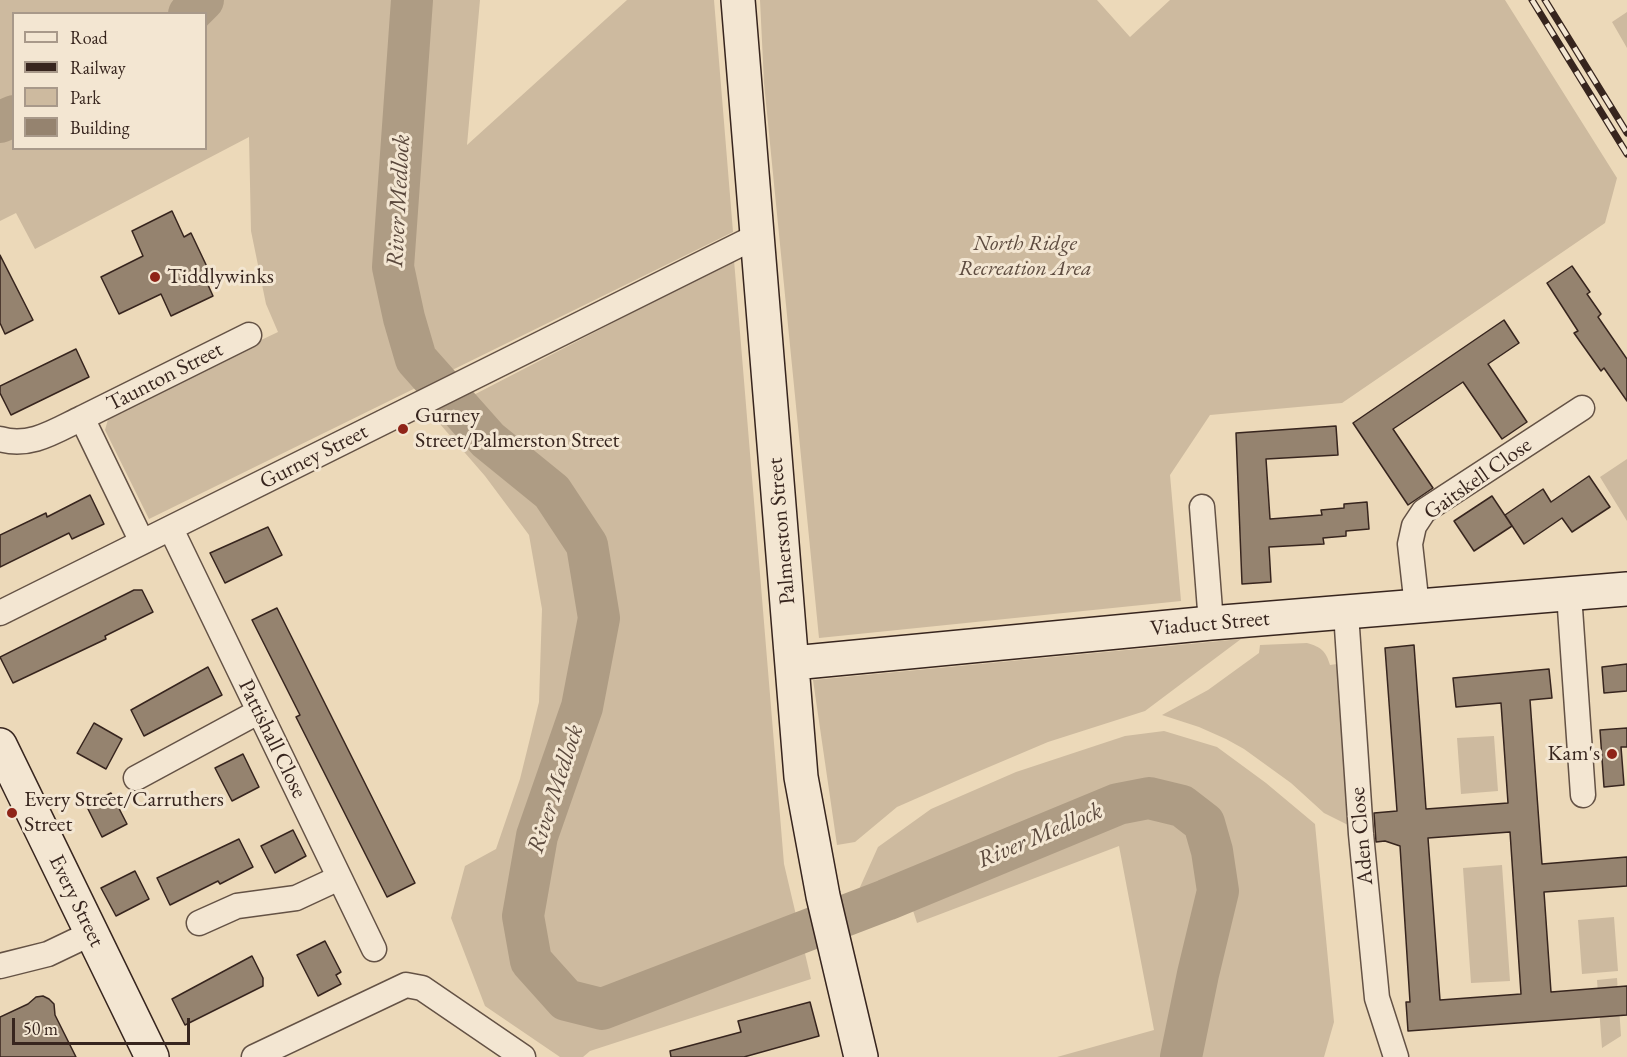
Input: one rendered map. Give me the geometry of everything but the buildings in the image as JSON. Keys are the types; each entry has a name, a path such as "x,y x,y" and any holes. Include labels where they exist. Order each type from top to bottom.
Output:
{"street":[{"name":"Palmerston Street","path":"738,0 801,777 823,896 861,1057"},
{"name":"Gurney Street","path":"0,613 757,236"},
{"name":"Taunton Street","path":"0,439 21,442 36,439 249,335"},
{"name":"Gaitskell Close","path":"1417,607 1410,544 1414,526 1425,511 1582,408"},
{"path":"82,418 142,542"},
{"path":"1202,507 1211,623"},
{"name":"Pattishall Close","path":"171,529 374,949"},
{"name":"Viaduct Street","path":"793,663 1211,623 1627,589"},
{"path":"1569,594 1583,795"},
{"name":"Aden Close","path":"1346,613 1361,834 1377,998 1396,1057"},
{"path":"136,778 258,712"},
{"name":"Every Street","path":"0,745 152,1057"},
{"path":"199,923 237,906 296,898 339,878"},
{"path":"0,966 48,954 92,933"},
{"path":"254,1057 406,985 422,988 523,1057"}],"green space":[{"path":"0,0 480,0 467,145 627,0 714,0 733,232 149,519 105,430 110,412 278,332 266,304 251,231 249,137 35,249 16,213 0,221"},
{"name":"North Ridge Recreation Area","path":"760,0 1097,0 1130,37 1170,0 1505,0 1617,178 1605,223 1342,403 1210,415 1170,475 1181,601 819,638 764,83"},
{"path":"1627,12 1627,48 1612,22"},
{"path":"734,260 784,864 811,979 590,1051 583,1057 560,1057 485,1006 451,918 465,866 496,849 520,779 539,702 542,609 529,535 485,476 433,416"},
{"path":"1627,459 1627,521 1600,477"},
{"path":"1241,639 1145,711 1048,742 963,778 897,807 855,842 837,845 813,680"},
{"path":"1307,643 1322,650 1330,665 1337,664 1350,826 1324,813 1291,783 1244,749 1199,727 1162,715 1208,690 1259,653 1260,645"},
{"path":"1164,731 1217,747 1266,783 1315,824 1334,1022 1324,1057 1198,1057 1228,896 1215,816 1165,792 1098,797 1072,823 954,860 852,905 878,847 931,809 1016,772 1125,736"},
{"path":"1494,736 1498,791 1461,794 1457,738"},
{"path":"1149,811 1180,818 1192,835 1199,857 1204,888 1182,986 1171,1057 1057,1057 1154,1030 1119,846 917,923 909,898 1111,817"},
{"path":"1502,865 1510,981 1471,983 1463,868"},
{"path":"1614,917 1618,971 1582,974 1578,920"},
{"path":"1617,978 1621,1036 1602,1048 1597,980"}],"waterway":[{"name":"River Medlock","path":"191,12 203,0"},
{"name":"River Medlock","path":"412,0 393,267 416,359 488,440 552,492 587,545 599,618 582,707 537,836 523,916 531,961 566,1000 602,1009 886,900 1118,804 1149,798 1182,806 1204,823 1212,851 1218,891 1181,1057"},
{"name":"River Medlock","path":"0,122 12,117"}],"railway":[{"path":"1532,0 1627,154"},
{"path":"1545,0 1627,133"}],"place":[{"name":"Tiddlywinks","path":"155,277"},
{"name":"Gurney Street/Palmerston Street","path":"403,429"},
{"name":"Kam's","path":"1612,754"},
{"name":"Every Street/Carruthers Street","path":"12,813"}]}
